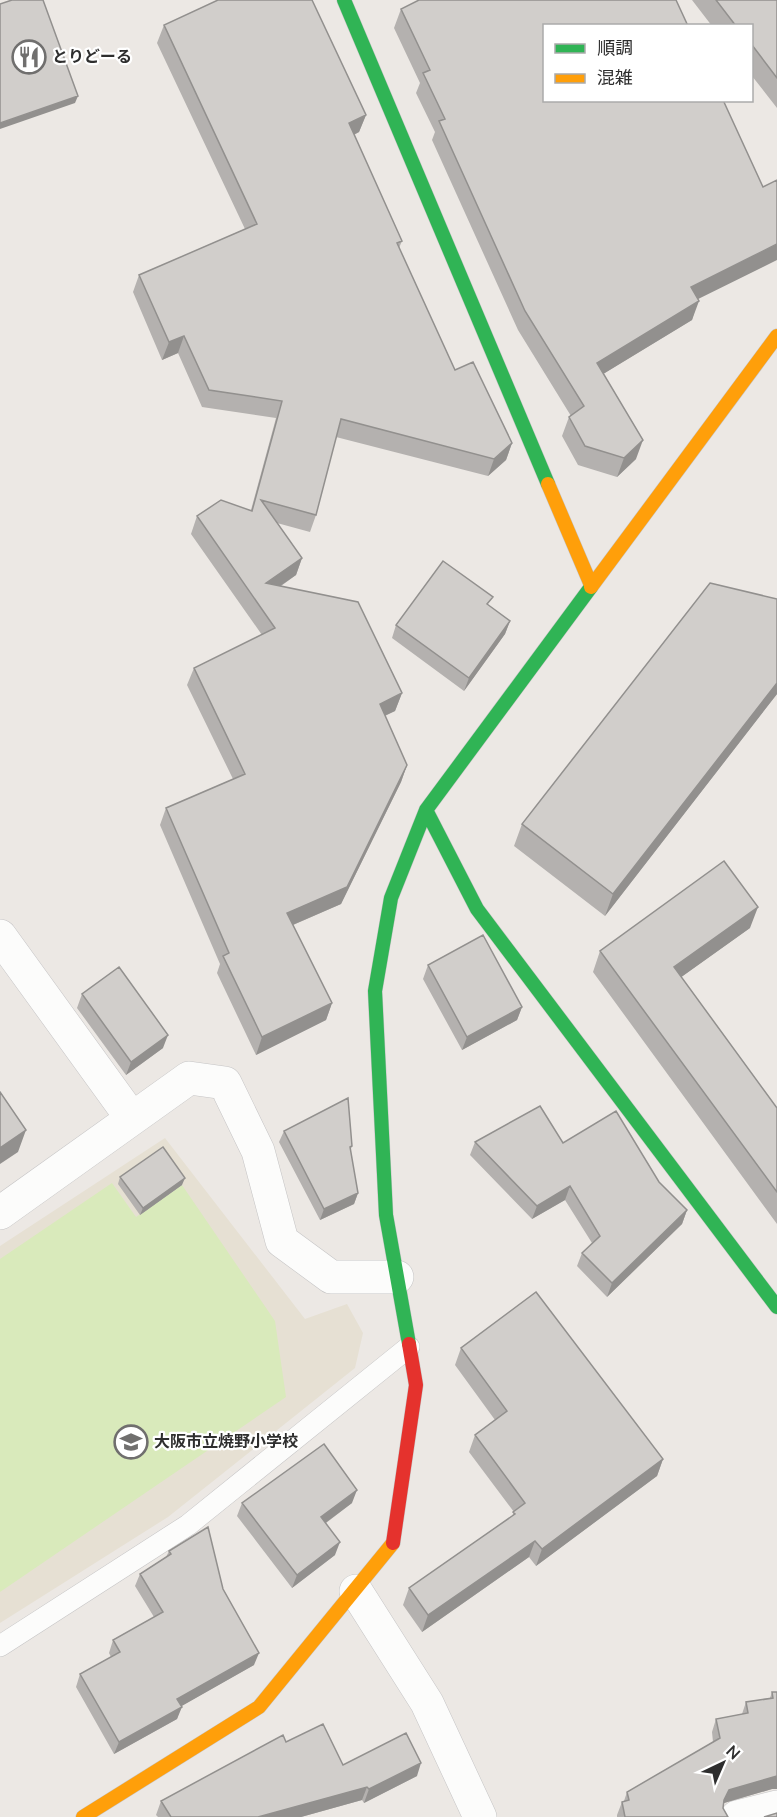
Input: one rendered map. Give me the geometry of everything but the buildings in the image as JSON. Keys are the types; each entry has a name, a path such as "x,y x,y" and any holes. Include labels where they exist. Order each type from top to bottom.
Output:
{"street":[{"path":"344,0 591,585"},
{"path":"83,1817 259,1707 393,1546 416,1385 386,1215 375,991 391,898 426,810 777,336"},
{"path":"426,810 477,909 777,1307"},
{"path":"0,936 130,1117"},
{"path":"0,1214 130,1117 189,1078 225,1083 258,1151 282,1241 331,1277 397,1277"},
{"path":"356,1591 427,1703 480,1817"},
{"path":"737,1817 777,1808"}],"lane":[{"path":"0,1646 188,1525 409,1347"}],"shaded area":[{"name":"大阪市立焼野小学校","path":"165,1138 305,1319 347,1304 363,1333 355,1368 168,1517 0,1623 0,1246"}],"green space":[{"name":"大阪市立焼野小学校","path":"112,1183 136,1217 182,1185 275,1321 286,1397 0,1592 0,1259"}],"traffic: fast":[{"path":"344,0 548,484"},
{"path":"409,1344 386,1215 375,991 391,898 426,810 591,587"},
{"path":"426,810 477,909 777,1307"}],"traffic: slow":[{"path":"591,587 777,336"},
{"path":"548,484 591,585"},
{"path":"83,1817 259,1707 393,1543"}],"traffic: jam":[{"path":"393,1543 416,1385 409,1344"}],"place":[{"name":"とりどーる","path":"29,57"},
{"name":"大阪市立焼野小学校","path":"131,1442"}]}
